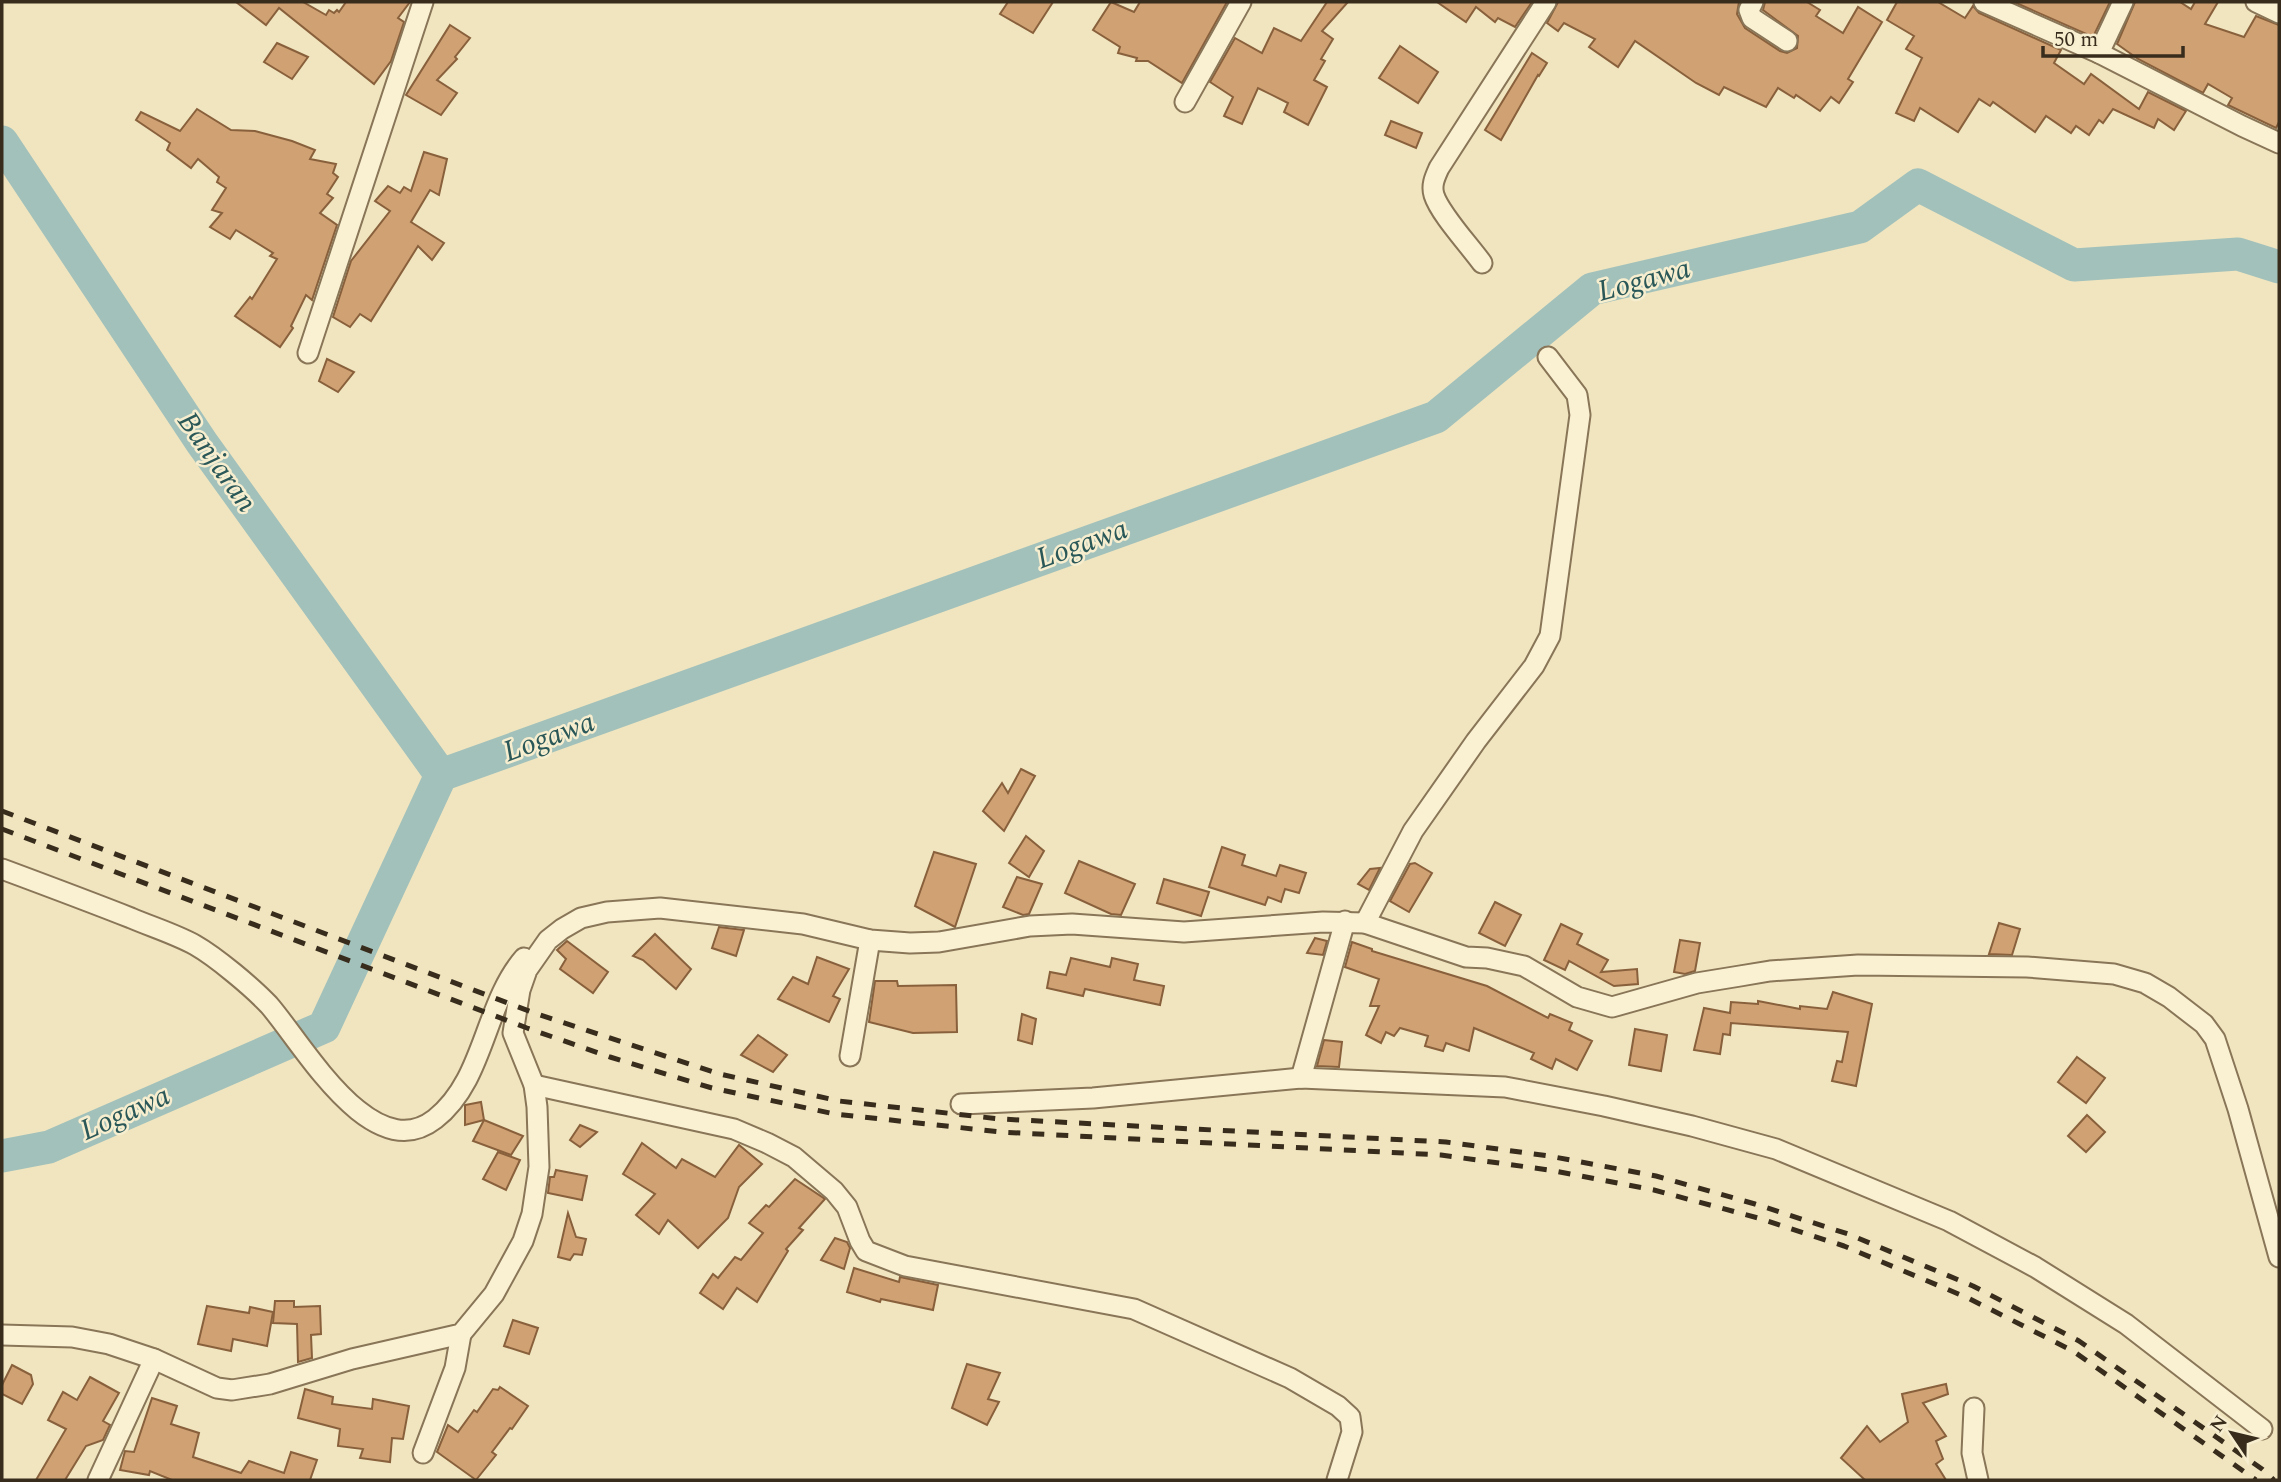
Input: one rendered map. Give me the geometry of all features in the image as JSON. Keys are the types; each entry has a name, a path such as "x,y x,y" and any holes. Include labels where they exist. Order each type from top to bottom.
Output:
{"street":[{"path":"308,353 423,2"},
{"path":"1185,102 1241,2"},
{"path":"1482,263 1440,205 1434,194 1433,181 1546,2"},
{"path":"1753,2 1749,10 1752,18 1787,41"},
{"path":"1984,2 2099,54 2279,143"},
{"path":"2099,54 2123,2"},
{"path":"2256,2 2279,13"},
{"path":"1365,923 1413,831 1499,709 1534,666 1550,636 1580,404 1572,385 1548,357"},
{"path":"2,869 195,945 267,1003 335,1088 369,1119 386,1129 411,1131 433,1120 451,1103 489,1030 509,979 531,951 542,947"},
{"path":"424,1453 454,1368 461,1334 494,1294 523,1241 532,1214 539,1157 537,1107 534,1085 513,1033 520,990 527,970 542,947 562,929 581,918 607,912 660,908 803,924 870,940 925,943 1030,926 1072,924 1184,932 1345,921 1365,923 1466,957 1487,958 1524,966 1577,997 1612,1007 1697,983 1770,971 1858,965 2027,967 2113,974 2145,983 2169,997 2195,1016 2216,1039 2279,1256"},
{"path":"1301,1078 1345,921"},
{"path":"850,1056 870,940"},
{"path":"961,1104 1093,1098 1301,1078 1505,1087 1692,1126 1776,1149 1950,1221 2035,1267 2126,1324 2262,1429"},
{"path":"534,1085 734,1129 767,1143 794,1157 834,1191 847,1207 863,1247 870,1254 905,1266 1135,1309 1290,1378 1338,1406 1350,1417 1352,1432 1337,1480"},
{"path":"2,1335 72,1337 108,1344 148,1371 217,1388 248,1389 294,1378 352,1359 461,1334"},
{"path":"98,1480 148,1371"},
{"path":"1974,1408 1972,1453 1978,1480"}],"building":[{"path":"236,2 303,2 326,15 329,10 339,12 346,2 410,2 398,18 404,22 391,61 374,84 279,8 266,25"},
{"path":"1008,2 1053,2 1033,33 1000,14"},
{"path":"1111,2 1134,12 1140,2 1227,2 1182,83 1148,61 1136,61 1137,58 1118,53 1120,47 1093,30"},
{"path":"1327,2 1348,2 1322,31 1333,39 1321,59 1325,61 1314,80 1327,87 1308,125 1284,112 1288,103 1258,88 1242,124 1224,116 1233,97 1210,82 1235,38 1262,53 1274,28 1301,41"},
{"path":"1437,2 1532,2 1515,27 1498,18 1495,22 1476,7 1466,22"},
{"path":"1558,2 1739,2 1737,14 1745,28 1787,53 1797,48 1798,36 1763,10 1765,2 1807,2 1820,10 1816,16 1843,33 1858,7 1882,22 1848,79 1853,82 1839,103 1831,97 1820,111 1796,95 1794,98 1778,88 1766,107 1724,87 1719,95 1696,83 1635,41 1618,67 1589,47 1595,39 1564,23 1558,31 1547,23"},
{"path":"1897,2 1938,2 1965,18 1973,6 1979,13 2061,50 2054,63 2084,84 2091,74 2139,109 2148,92 2186,111 2174,130 2158,119 2154,128 2113,109 2103,123 2099,120 2089,135 2076,126 2071,133 2046,116 2035,132 1993,102 1990,106 1979,99 1958,132 1920,108 1914,121 1896,113 1922,58 1906,49 1914,36 1887,20"},
{"path":"2014,2 2110,2 2093,37"},
{"path":"2135,2 2180,2 2191,9 2195,2 2218,2 2205,24 2244,37 2256,16 2279,25 2279,122 2276,128 2228,105 2232,98 2208,84 2203,93 2138,59 2117,44"},
{"path":"450,25 470,38 455,57 457,59 437,80 457,93 441,115 406,95"},
{"path":"277,43 308,57 292,79 264,62"},
{"path":"1400,46 1438,72 1418,103 1379,78"},
{"path":"1532,53 1547,63 1501,140 1485,130"},
{"path":"197,109 231,130 255,131 292,141 315,150 310,159 336,164 333,173 338,177 327,194 333,198 320,213 337,225 312,300 306,295 291,326 293,328 280,347 235,316 250,297 252,299 277,259 270,256 273,253 236,230 230,239 210,227 222,213 212,210 226,188 217,182 219,177 198,159 191,168 167,150 170,143 136,120 141,112 180,131"},
{"path":"1391,121 1422,133 1416,148 1385,135"},
{"path":"424,152 447,159 439,195 430,190 411,222 444,243 432,260 418,246 371,321 360,314 350,327 333,317 351,261 390,211 375,201 388,186 400,193 404,187 411,191"},
{"path":"327,359 354,372 338,392 319,381"},
{"path":"1021,769 1035,776 1004,831 983,811 1002,783 1008,793"},
{"path":"1026,836 1044,851 1029,877 1009,863"},
{"path":"1222,847 1245,855 1242,865 1276,876 1280,865 1306,873 1299,893 1285,889 1281,902 1268,897 1265,905 1209,887"},
{"path":"934,852 976,864 955,927 915,906"},
{"path":"1079,861 1135,884 1121,915 1111,914 1065,893"},
{"path":"1415,863 1432,873 1409,912 1390,901 1410,864"},
{"path":"1380,868 1369,890 1358,884 1370,869"},
{"path":"1017,877 1042,884 1029,914 1023,915 1003,907"},
{"path":"1164,879 1209,892 1201,916 1157,903"},
{"path":"1495,902 1521,915 1505,946 1479,933"},
{"path":"1999,923 2020,929 2012,955 1989,954"},
{"path":"1561,924 1582,934 1577,944 1608,960 1601,972 1637,969 1638,984 1614,986 1569,961 1565,970 1544,960"},
{"path":"719,927 744,930 736,956 712,948"},
{"path":"655,934 691,969 676,989 643,960 633,956"},
{"path":"1315,938 1327,941 1323,955 1307,953"},
{"path":"1680,940 1700,943 1695,971 1685,974 1674,972"},
{"path":"567,941 608,972 593,993 560,969 566,959 557,950"},
{"path":"1352,942 1372,951 1487,986 1548,1018 1550,1014 1572,1023 1569,1030 1592,1041 1577,1070 1556,1059 1552,1069 1531,1059 1534,1053 1474,1028 1469,1051 1446,1043 1443,1051 1425,1046 1428,1036 1400,1028 1394,1036 1386,1032 1381,1043 1366,1035 1379,1006 1370,1006 1379,979 1345,967"},
{"path":"817,957 849,969 833,996 840,999 829,1022 778,999 793,977 808,984"},
{"path":"1071,958 1110,967 1112,958 1138,964 1134,980 1164,986 1160,1005 1085,989 1083,996 1047,988 1050,972 1066,975"},
{"path":"875,981 897,981 898,986 956,985 957,1032 913,1033 869,1022"},
{"path":"1833,992 1872,1004 1856,1086 1832,1081 1837,1061 1842,1062 1848,1032 1731,1023 1730,1035 1723,1034 1720,1054 1694,1050 1704,1008 1730,1013 1731,1002 1758,1004 1758,1001 1800,1009 1800,1006 1827,1009"},
{"path":"1022,1014 1036,1019 1032,1044 1018,1040"},
{"path":"1635,1029 1667,1035 1661,1071 1629,1065"},
{"path":"758,1035 787,1055 773,1072 741,1055"},
{"path":"1324,1040 1342,1042 1339,1067 1317,1066"},
{"path":"2077,1057 2105,1078 2086,1103 2058,1082"},
{"path":"481,1102 484,1120 465,1125 465,1105"},
{"path":"2087,1115 2105,1132 2086,1152 2068,1136"},
{"path":"484,1120 523,1136 511,1155 473,1141"},
{"path":"580,1125 597,1132 580,1147 570,1140"},
{"path":"642,1143 676,1168 682,1159 715,1177 739,1145 762,1164 739,1187 728,1218 698,1248 668,1220 659,1234 636,1215 655,1194 623,1174"},
{"path":"498,1152 520,1160 506,1190 483,1179"},
{"path":"556,1170 587,1176 582,1200 548,1193 550,1177 554,1177"},
{"path":"795,1179 825,1199 799,1228 803,1230 786,1249 788,1251 757,1302 737,1288 723,1309 700,1293 713,1274 718,1278 735,1257 741,1260 763,1233 749,1223 766,1205 769,1207"},
{"path":"568,1213 576,1237 586,1239 582,1255 574,1254 570,1260 558,1257"},
{"path":"835,1238 847,1242 850,1248 844,1269 821,1260"},
{"path":"854,1268 899,1282 900,1277 938,1285 933,1310 881,1299 880,1302 847,1292"},
{"path":"275,1301 294,1301 294,1307 320,1306 321,1334 311,1335 312,1358 298,1362 297,1324 273,1323"},
{"path":"207,1306 249,1313 250,1307 273,1312 267,1346 233,1339 231,1351 198,1344"},
{"path":"513,1320 538,1328 529,1354 504,1346"},
{"path":"967,1364 1000,1373 988,1399 999,1402 987,1425 952,1408"},
{"path":"12,1365 31,1375 33,1384 22,1404 2,1394 2,1385"},
{"path":"90,1377 119,1393 103,1421 110,1425 103,1440 86,1446 65,1480 36,1480 66,1429 48,1420 63,1392 77,1400"},
{"path":"1946,1384 1948,1394 1923,1403 1946,1436 1936,1441 1943,1459 1936,1464 1946,1480 1865,1480 1841,1458 1867,1426 1880,1442 1908,1422 1902,1394"},
{"path":"500,1387 528,1406 492,1452 496,1455 476,1480 437,1452 448,1425 458,1432 474,1410 477,1412 493,1389 498,1390"},
{"path":"305,1389 333,1397 332,1404 372,1409 373,1399 409,1406 403,1439 392,1438 390,1462 360,1458 363,1449 338,1446 340,1429 298,1418"},
{"path":"152,1398 177,1406 171,1424 199,1433 193,1457 241,1473 249,1461 284,1473 291,1452 317,1460 310,1480 172,1480 150,1471 149,1475 120,1470 125,1451 134,1452"}],"waterway":[{"name":"Banjaran","path":"2,142 202,443 441,775"},
{"name":"Logawa","path":"2,1156 49,1147 324,1027 441,775 1436,417 1592,289 1860,227 1918,185 2074,265 2238,254 2279,267"}],"railway":[{"path":"2,811 534,1013 720,1074 839,1101 1000,1119 1446,1142 1549,1156 1656,1176 1755,1204 1848,1234 1973,1286 2079,1341 2274,1480"},
{"path":"2,829 527,1028 712,1088 835,1114 1001,1132 1441,1155 1549,1170 1654,1190 1758,1218 1844,1246 1968,1298 2073,1351 2256,1480"}]}
